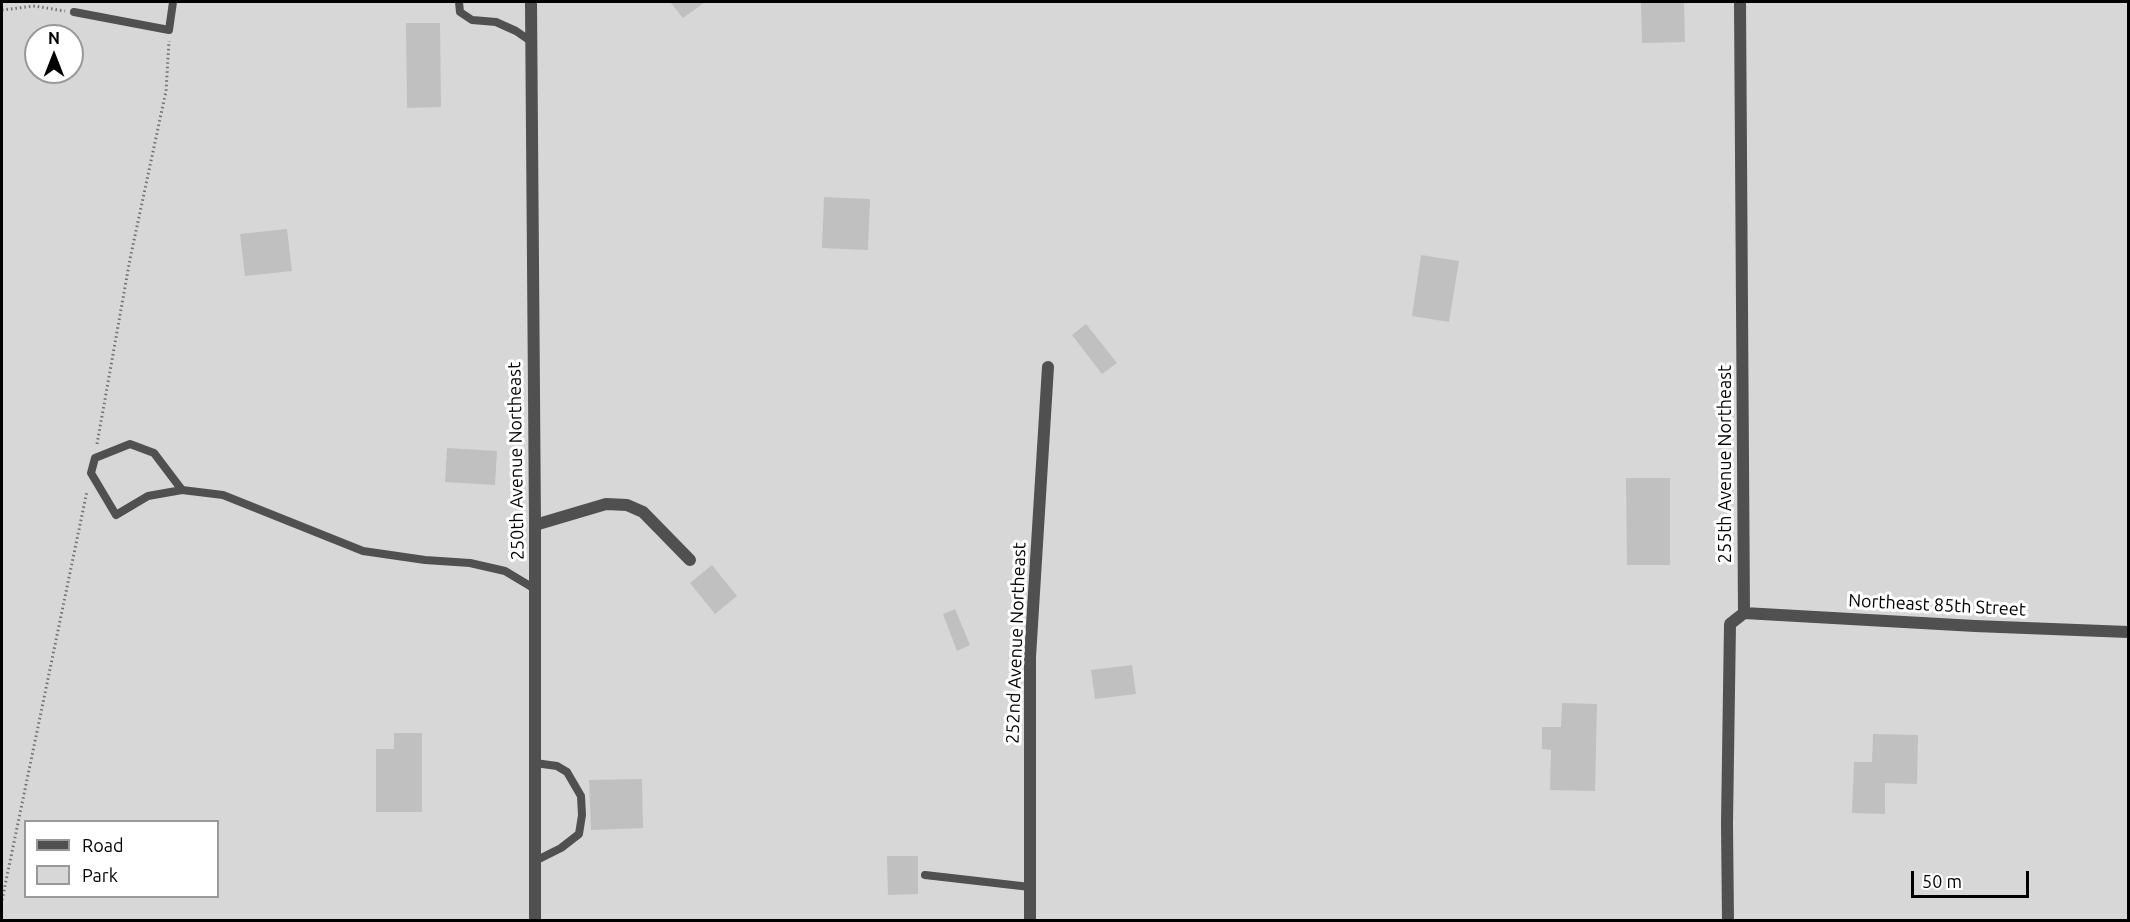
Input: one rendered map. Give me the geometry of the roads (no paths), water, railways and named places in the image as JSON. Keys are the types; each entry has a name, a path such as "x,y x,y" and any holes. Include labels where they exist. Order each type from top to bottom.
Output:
{"street":[{"name":"250th Avenue Northeast","path":"531,2 535,921"},
{"name":"255th Avenue Northeast","path":"1740,2 1744,613"},
{"name":"252nd Avenue Northeast","path":"1030,921 1030,657 1048,367"},
{"path":"535,525 606,504 627,505 643,512 690,560"},
{"name":"Northeast 85th Street","path":"1744,613 2128,632"},
{"path":"1728,921 1730,624 1744,613"}],"lane":[{"path":"74,12 169,30 173,2"},
{"path":"459,2 460,12 472,20 496,22 516,31 532,42"},
{"path":"182,490 154,453 130,444 94,458 91,473 116,515 148,496 182,490 223,495 363,552 470,563 505,572 535,589"},
{"path":"535,763 557,766 567,772 581,796 582,814 579,834 561,848 535,861"},
{"path":"925,875 1030,887"}]}
